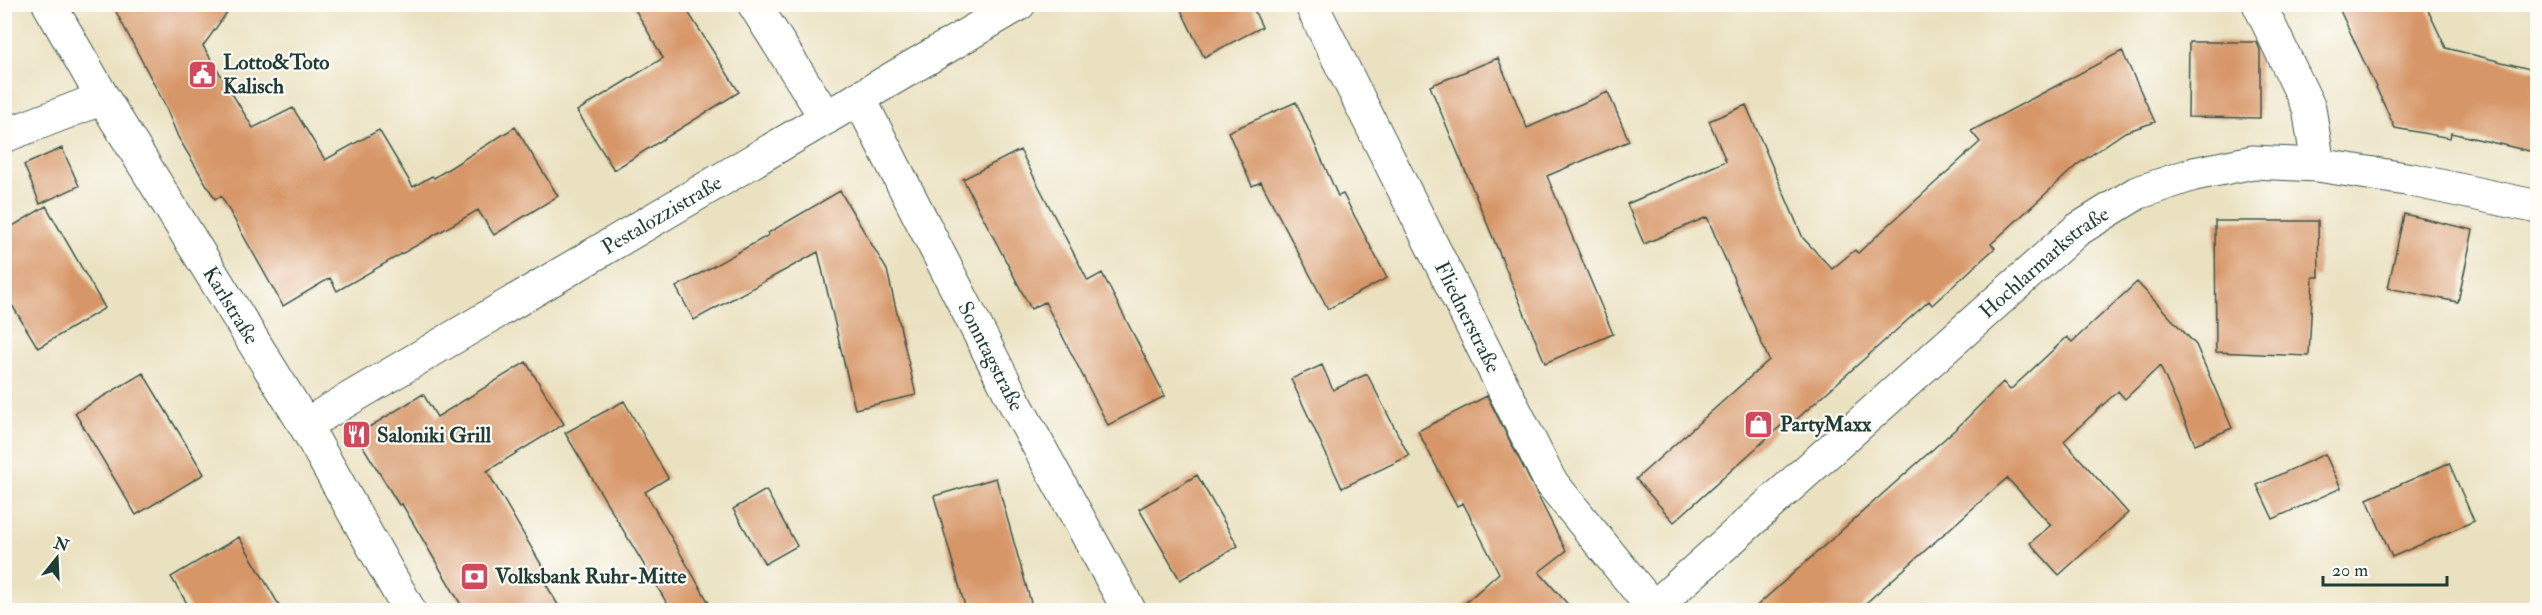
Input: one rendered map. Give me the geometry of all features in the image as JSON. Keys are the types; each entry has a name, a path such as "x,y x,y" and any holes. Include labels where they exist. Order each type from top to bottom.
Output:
{"street":[{"name":"Karlstraße","path":"49,4 103,98 305,425 409,610"},
{"path":"754,4 826,118"},
{"name":"Pestalozzistraße","path":"305,425 1019,4"},
{"name":"Fliednerstraße","path":"1311,4 1550,481 1652,609"},
{"path":"2259,4 2309,108 2318,165"},
{"path":"4,136 103,98"},
{"name":"Sonntagstraße","path":"859,98 1016,405 1129,610"},
{"name":"Hochlarmarkstraße","path":"1652,609 2077,230 2137,193 2194,174 2253,162 2318,165 2412,180 2538,207"}],"building":[{"path":"112,4 233,4 203,46 253,128 293,108 325,160 379,130 413,187 432,176 434,178 515,127 558,196 494,235 478,210 337,291 330,278 283,306 221,196 215,199 178,137 164,103"},
{"path":"632,4 683,4 739,92 614,170 577,111 663,58"},
{"path":"1178,4 1251,4 1262,27 1204,57"},
{"path":"2337,4 2425,4 2446,48 2538,71 2538,153 2451,133 2450,138 2395,128"},
{"path":"2189,42 2257,42 2260,50 2260,118 2188,117"},
{"path":"2122,51 2155,122 2125,132 2078,164 1991,244 1995,248 1932,305 1929,301 1789,426 1785,422 1674,522 1636,479 1769,360 1707,217 1644,244 1627,204 1726,161 1709,121 1746,105 1803,238 1832,269 1855,250 1858,253 1980,142 1971,131"},
{"path":"1498,58 1527,128 1608,92 1629,141 1547,176 1613,334 1545,363 1430,86"},
{"path":"1296,102 1338,196 1343,194 1387,278 1328,309 1261,182 1252,186 1228,132"},
{"path":"62,148 79,186 40,204 24,165"},
{"path":"1020,150 1088,281 1102,273 1165,396 1108,425 1045,302 1031,309 963,179"},
{"path":"840,191 887,270 916,395 855,409 818,252 694,320 676,287 769,235 768,233"},
{"path":"46,206 105,308 38,348 4,292 4,238 6,230"},
{"path":"2404,214 2473,230 2458,302 2388,288"},
{"path":"2215,221 2318,221 2319,277 2313,277 2309,356 2216,352"},
{"path":"2137,282 2196,345 2232,428 2195,444 2160,366 2125,399 2118,391 2064,441 2128,513 2059,575 2030,543 2051,525 2007,478 1858,610 1752,610 1959,426 2003,382 2010,390 2067,337 2072,342"},
{"path":"526,362 564,424 487,471 549,578 544,581 561,610 464,610 402,504 399,505 356,435 423,394 437,417"},
{"path":"1322,365 1333,390 1367,374 1409,456 1342,488 1291,379"},
{"path":"143,373 204,474 136,515 75,413"},
{"path":"1487,396 1566,551 1539,572 1573,610 1457,610 1499,573 1463,503 1457,506 1418,431"},
{"path":"624,401 668,478 645,492 713,610 671,610 565,433"},
{"path":"2325,454 2341,488 2273,519 2257,485"},
{"path":"2449,463 2474,521 2392,557 2367,499"},
{"path":"1197,475 1238,546 1180,580 1139,509"},
{"path":"996,478 1033,610 966,610 934,496"},
{"path":"766,490 797,546 765,564 733,509"},
{"path":"239,537 282,610 191,610 171,577"}],"place":[{"name":"Lotto&Toto Kalisch","path":"202,74"},
{"name":"PartyMaxx","path":"1759,424"},
{"name":"Saloniki Grill","path":"356,435"},
{"name":"Volksbank Ruhr-Mitte","path":"474,576"}]}
